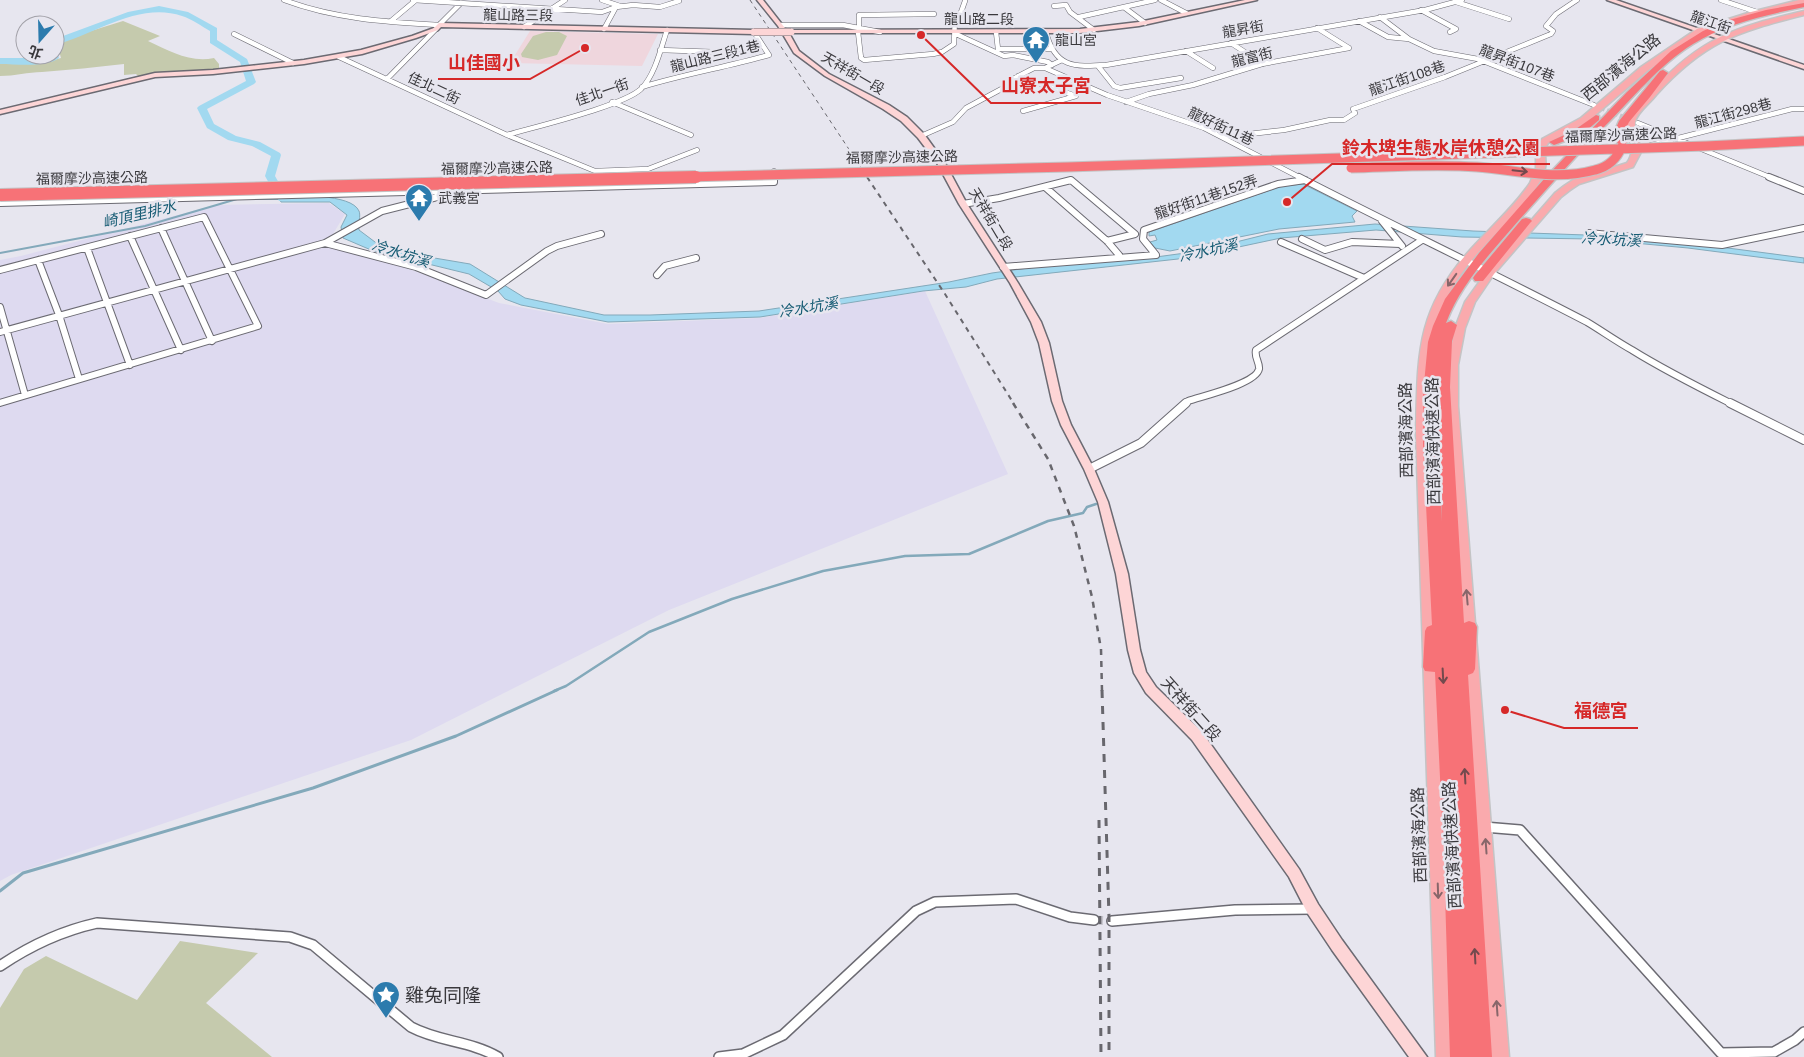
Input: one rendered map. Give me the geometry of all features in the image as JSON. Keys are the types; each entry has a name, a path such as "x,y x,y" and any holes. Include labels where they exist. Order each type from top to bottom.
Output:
{"highway":[{"name":"西部濱海快速公路","path":"1501,237 1526,226 1625,109 1673,63 1710,34 1804,7"},
{"name":"西部濱海快速公路","path":"1461,1057 1438,557 1430,427 1430,384 1436,338 1446,310 1501,237 1572,156 1664,72"},
{"path":"1210,167 1278,169 1462,166 1563,175 1588,172 1604,168 1615,160 1622,146 1621,128 1624,121 1664,72"},
{"path":"1068,167 1276,156 1398,154 1525,147 1554,142 1586,128 1630,85 1664,72"},
{"name":"福爾摩沙高速公路","path":"0,193 1068,167 1706,146 1804,140"},
{"name":"福爾摩沙高速公路","path":"0,201 1626,155 1804,147"},
{"name":"西部濱海快速公路","path":"1479,266 1456,312 1446,341 1444,387 1450,557 1464,730 1481,1057"},
{"path":"1430,667 1438,557"},
{"path":"1464,730 1469,627"}],"main road":[{"name":"西部濱海公路","path":"1445,1057 1422,434 1425,341 1443,293 1479,266 1501,237 1535,181 1540,171 1542,159 1540,148 1545,141 1584,120 1644,69 1710,34 1757,12 1804,1"},
{"name":"西部濱海公路","path":"1710,34 1744,28 1804,13"},
{"path":"1526,226 1571,185 1630,165 1636,158 1638,147 1631,129 1633,116 1664,72"},
{"name":"西部濱海公路","path":"1479,266 1470,302 1460,328 1452,366 1452,406 1500,1057"}],"street":[{"name":"龍山路三段","path":"284,0 322,12 438,27 791,32"},
{"path":"391,21 415,0 602,12 618,7 660,7 679,1 673,0"},
{"path":"524,27 565,0"},
{"path":"602,0 618,7"},
{"name":"天祥街一段","path":"760,0 781,25 796,52 827,75 904,119 921,136 941,163"},
{"path":"1079,17 1155,0"},
{"path":"1161,0 1186,13"},
{"name":"龍山路二段","path":"791,32 858,28 880,32 956,33 1094,30 1145,23 1254,0"},
{"name":"龍昇街","path":"1062,60 1076,64 1098,66 1421,10 1462,0"},
{"name":"龍江街108巷","path":"1221,137 1284,130 1348,119 1354,116 1354,109 1429,80 1445,77 1551,34 1553,31 1546,26 1556,14 1577,0"},
{"name":"龍江街","path":"1610,0 1804,67"},
{"path":"1721,0 1757,12"},
{"path":"934,14 859,14 858,28 861,58 864,60 942,52 954,44 956,33 955,15 960,15 965,1"},
{"path":"1456,2 1509,19"},
{"name":"佳北二街","path":"461,3 387,79 507,134 595,170 648,169 697,150"},
{"path":"1054,6 1066,5 1070,12 1094,30"},
{"path":"604,29 618,7"},
{"path":"1125,8 1145,23"},
{"path":"1421,10 1456,29 1450,32"},
{"name":"龍昇街107巷","path":"1380,17 1409,39 1442,53 1485,61 1594,105"},
{"path":"1359,21 1390,39 1409,39"},
{"path":"781,25 858,28"},
{"path":"0,112 155,75 293,64 338,57 391,44 438,27"},
{"name":"龍富街","path":"1126,102 1149,94 1193,85 1264,64 1349,48 1317,28"},
{"name":"佳北一街","path":"507,134 612,102 638,92 660,50 667,30"},
{"name":"龍山路三段1巷","path":"642,87 682,75 725,68 769,55 754,32"},
{"path":"996,32 998,49 1051,49"},
{"path":"1046,32 1051,49 1056,57 1062,60"},
{"path":"956,33 1004,56 1014,55 1048,62 1052,65"},
{"path":"234,34 293,64"},
{"path":"1231,43 1264,64"},
{"path":"660,50 718,52 763,46"},
{"path":"1186,51 1213,68"},
{"path":"338,57 387,79"},
{"path":"921,136 954,121 963,115 966,108 1007,86 1008,82 1018,76 1034,68 1045,68 1062,60"},
{"path":"1098,66 1114,86 1120,88 1181,78"},
{"name":"龍好街11巷","path":"1045,68 1126,102 1196,124 1384,221 1479,266 1601,330 1630,350 1677,376 1804,440"},
{"path":"1018,76 1076,96 1023,111"},
{"path":"612,102 691,135"},
{"name":"龍江街298巷","path":"1638,147 1792,109 1804,109"},
{"path":"1638,123 1804,191"},
{"name":"天祥街二段","path":"941,163 963,204 1014,283 1036,322 1044,343 1063,417 1103,502 1122,574 1134,650 1140,673 1151,690 1203,744 1294,873 1313,909 1418,1057"},
{"path":"3,331 325,243 382,211 541,169"},
{"path":"0,193 297,182 774,171 774,182 0,201"},
{"path":"689,172 689,184"},
{"path":"593,187 594,174"},
{"path":"442,191 446,178"},
{"path":"963,204 1071,180 1135,234 1107,241"},
{"name":"龍好街11巷152弄","path":"1004,268 1156,255 1143,239 1144,230 1278,184 1305,180"},
{"path":"304,195 310,182"},
{"path":"171,198 178,186"},
{"path":"1045,187 1107,241 1119,255"},
{"path":"0,270 204,217 258,326 0,403"},
{"path":"1384,221 1391,234 1406,250"},
{"path":"162,228 212,341"},
{"path":"1588,233 1722,245 1804,228"},
{"path":"325,243 416,267 486,295 547,251 601,234"},
{"path":"130,236 181,350"},
{"path":"1302,239 1325,250 1338,244 1359,242 1400,244"},
{"path":"1089,469 1141,443 1188,401 1246,382 1256,375 1259,368 1255,354 1256,350 1422,240"},
{"path":"1281,242 1364,278"},
{"path":"87,248 130,365"},
{"path":"657,275 665,266 696,258"},
{"path":"38,260 60,315 80,379"},
{"path":"0,307 3,331 24,395"},
{"path":"1484,826 1520,830 1721,1054 1774,1052 1795,1040 1804,1032"},
{"path":"719,1057 743,1054 783,1035 916,911 935,902 1016,899 1070,917 1094,920"},
{"path":"1112,921 1235,910 1313,909"},
{"path":"0,966 46,936 67,929 97,923 290,937 313,945 411,1027 430,1036 492,1052 498,1057"}],"shaded area":[{"path":"530,31 658,34 642,66 510,63"},
{"path":"329,203 345,214 330,239 499,303 608,324 759,318 925,291 1008,474 669,610 411,740 11,875 0,881 0,260 216,205"}],"green space":[{"path":"123,21 160,36 148,41 172,52 197,59 214,58 219,64 219,70 168,73 140,78 136,74 124,75 124,64 0,76 0,64 65,65 65,39"},
{"path":"546,32 559,32 567,36 557,55 538,60 522,57 521,54 533,36"},
{"path":"180,941 258,953 206,1003 272,1057 0,1057 0,1008 24,969 46,956 137,1000"}],"water":[{"path":"1303,184 1357,211 1352,216 1355,222 1279,229 1170,251 1155,248 1150,242 1157,240 1155,235 1149,236 1149,232 1282,186"},
{"path":"278,196 309,196 345,201 354,205 359,211 359,230 379,245 393,251 470,264 525,298 604,315 759,311 1071,262 1156,257 1200,251 1268,234 1375,224 1682,242 1804,258 1804,263 1688,248 1591,239 1462,237 1376,230 1281,238 1187,258 997,279 966,287 923,291 760,317 608,322 521,305 505,299 498,291 469,274 371,250 343,238 341,227 347,215 330,202 281,202"}],"waterway":[{"name":"冷水坑溪","path":"65,38 131,14 159,9 185,14 214,30 213,41 244,61 251,82 202,108 210,126 232,138 256,144 276,155 270,176 283,199"},
{"name":"冷水坑溪","path":"0,61 15,61"},
{"name":"崎頂里排水","path":"0,253 145,226 237,199"},
{"name":"崎頂里排水","path":"250,199 282,199"},
{"path":"554,691 566,686 649,632 732,599 823,571 905,556 969,554 1048,521 1083,513 1087,507 1096,504"},
{"path":"0,891 23,873 313,788 456,736 557,690"}],"tunnel":[{"path":"1594,105 1638,123"},
{"path":"1094,920 1112,921"}],"railway":[{"path":"750,0 868,178"},
{"path":"867,177 945,294 1014,404"},
{"path":"1013,403 1048,459 1074,526 1092,597 1101,649 1102,691"},
{"path":"1102,690 1109,917 1109,1057"},
{"path":"1099,820 1101,1057"}],"place":[{"name":"山寮太子宮","path":"921,35"},
{"name":"山佳國小","path":"585,48"},
{"name":"龍山宮","path":"1036,64"},
{"name":"鈴木埤生態水岸休憩公園","path":"1287,202"},
{"name":"武義宮","path":"419,222"},
{"name":"福德宮","path":"1505,710"},
{"name":"雞兔同隆","path":"386,1019"}]}
